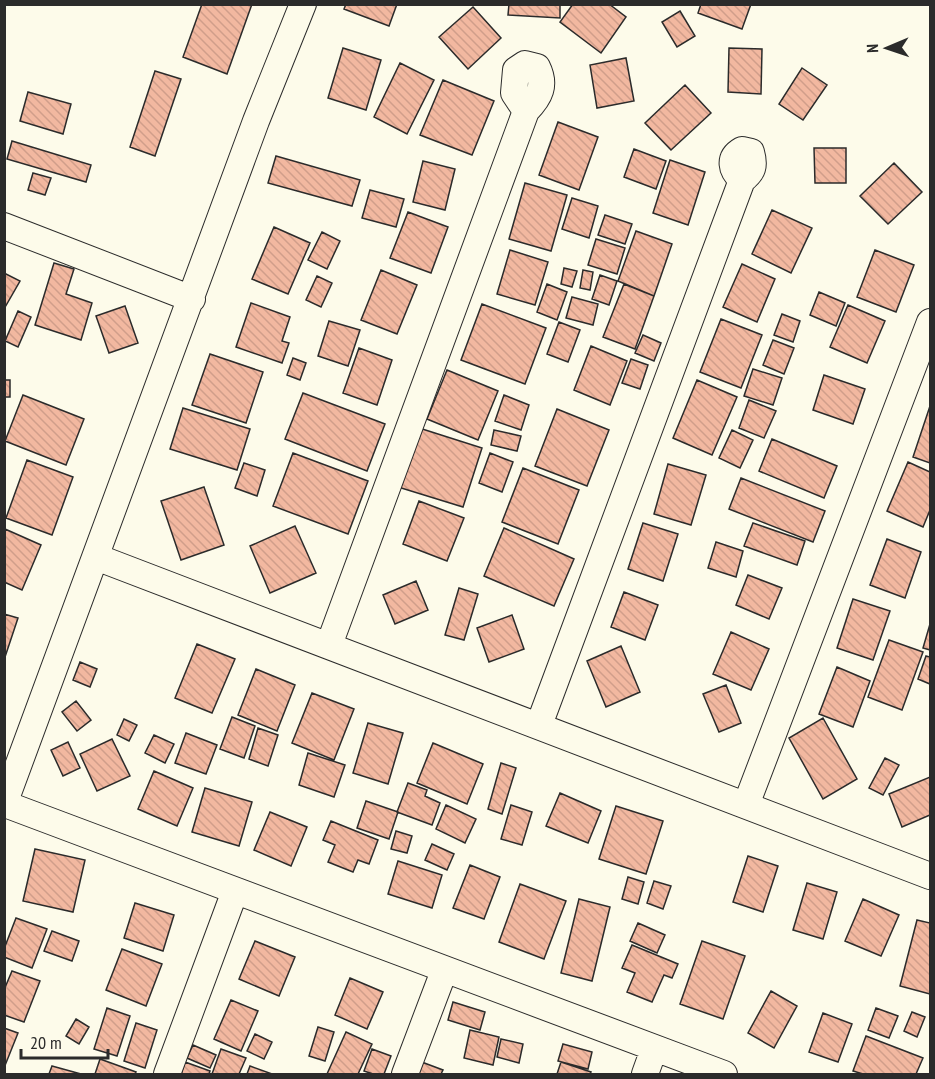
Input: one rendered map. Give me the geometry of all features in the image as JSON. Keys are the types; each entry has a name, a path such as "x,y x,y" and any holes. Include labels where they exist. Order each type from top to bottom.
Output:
{"street":[{"path":"303,4 256,121 5,804 444,971 724,1074"},
{"path":"329,645 526,111"},
{"path":"538,725 741,180"},
{"path":"4,226 192,299"},
{"path":"746,805 930,322"},
{"path":"96,557 930,876"},
{"path":"166,1074 235,891"},
{"path":"405,1074 444,971"},
{"path":"645,1074 654,1048"}],"building":[{"path":"202,4 252,4 227,74 183,57"},
{"path":"346,4 397,4 389,26 344,9"},
{"path":"509,4 560,4 560,18 508,15"},
{"path":"573,4 609,4 626,17 601,53 560,22"},
{"path":"701,4 751,4 742,29 698,13"},
{"path":"473,7 501,38 468,69 439,37"},
{"path":"680,11 695,36 677,47 662,22"},
{"path":"343,48 381,60 366,110 328,98"},
{"path":"729,48 762,49 761,94 728,92"},
{"path":"626,58 634,101 597,108 590,65"},
{"path":"400,63 434,80 407,134 374,117"},
{"path":"802,68 827,85 803,120 779,104"},
{"path":"155,71 181,79 155,156 130,147"},
{"path":"443,80 494,101 472,155 420,135"},
{"path":"685,85 711,113 671,150 645,123"},
{"path":"28,92 71,104 63,134 20,121"},
{"path":"558,122 598,137 579,190 539,175"},
{"path":"12,141 91,165 86,182 7,159"},
{"path":"814,148 846,148 846,183 815,183"},
{"path":"634,149 666,161 656,189 624,177"},
{"path":"276,156 360,180 352,206 268,183"},
{"path":"670,160 705,172 688,225 653,213"},
{"path":"423,161 455,169 445,210 413,202"},
{"path":"894,163 922,192 888,224 860,196"},
{"path":"33,173 51,178 45,195 28,190"},
{"path":"525,183 567,195 551,251 509,239"},
{"path":"370,190 404,199 396,227 362,218"},
{"path":"572,198 598,206 589,238 562,229"},
{"path":"772,210 812,228 791,273 752,254"},
{"path":"408,212 448,227 431,273 390,258"},
{"path":"605,215 632,224 625,244 598,235"},
{"path":"274,227 310,243 288,294 252,279"},
{"path":"636,231 672,244 654,296 618,281"},
{"path":"322,232 340,241 327,269 308,260"},
{"path":"596,239 625,248 617,274 588,265"},
{"path":"510,250 548,262 535,305 497,294"},
{"path":"875,250 914,265 896,312 857,297"},
{"path":"54,263 74,269 66,294 92,303 81,340 35,325"},
{"path":"742,264 775,279 757,322 723,307"},
{"path":"564,268 577,271 572,287 561,284"},
{"path":"381,270 417,285 397,334 361,320"},
{"path":"583,270 593,272 590,290 580,288"},
{"path":"4,273 20,281 4,309"},
{"path":"600,275 617,281 609,305 592,299"},
{"path":"317,276 332,283 321,307 306,300"},
{"path":"547,284 567,292 557,320 537,312"},
{"path":"624,284 654,296 635,349 603,337"},
{"path":"819,292 845,303 836,326 810,315"},
{"path":"572,297 598,304 593,325 566,318"},
{"path":"251,303 290,317 282,341 289,343 282,363 236,347"},
{"path":"482,304 546,328 525,384 461,360"},
{"path":"848,305 885,321 867,363 830,347"},
{"path":"125,306 138,343 109,353 96,316"},
{"path":"18,311 31,317 18,347 5,341"},
{"path":"782,314 800,321 793,342 774,335"},
{"path":"721,319 762,335 741,388 700,372"},
{"path":"329,321 360,330 348,366 318,356"},
{"path":"559,322 580,330 568,362 547,354"},
{"path":"643,335 661,343 654,361 635,353"},
{"path":"773,340 794,348 784,374 763,365"},
{"path":"591,346 627,361 610,405 574,390"},
{"path":"359,348 392,360 377,405 343,393"},
{"path":"210,354 263,372 246,423 192,405"},
{"path":"293,358 306,363 300,380 287,375"},
{"path":"631,359 648,365 640,389 622,383"},
{"path":"753,369 782,378 773,405 744,396"},
{"path":"447,370 498,391 478,440 427,419"},
{"path":"824,375 865,389 853,424 813,410"},
{"path":"4,380 10,380 10,397 4,397"},
{"path":"697,380 737,397 712,455 673,438"},
{"path":"303,393 385,424 367,471 285,439"},
{"path":"23,395 84,419 66,465 5,441"},
{"path":"504,395 529,405 521,430 495,421"},
{"path":"749,400 776,411 764,438 739,428"},
{"path":"930,406 930,463 913,457"},
{"path":"183,408 250,429 237,470 170,449"},
{"path":"557,409 609,430 587,486 535,466"},
{"path":"416,427 482,448 463,507 398,487"},
{"path":"494,430 521,436 517,451 491,445"},
{"path":"732,430 753,440 740,468 719,458"},
{"path":"772,439 837,466 824,498 759,471"},
{"path":"293,453 368,481 348,534 273,506"},
{"path":"490,453 513,462 502,492 479,483"},
{"path":"27,460 73,477 52,535 6,518"},
{"path":"908,462 930,472 930,510 923,527 887,511"},
{"path":"244,463 265,470 257,496 235,488"},
{"path":"668,464 706,475 691,525 654,514"},
{"path":"523,468 579,490 558,544 502,522"},
{"path":"741,478 825,511 813,542 729,509"},
{"path":"204,487 224,545 181,560 161,501"},
{"path":"419,501 464,518 447,561 403,544"},
{"path":"643,523 678,534 663,581 628,569"},
{"path":"753,523 805,541 797,565 744,546"},
{"path":"295,526 316,573 270,593 250,546"},
{"path":"504,528 574,559 554,606 484,576"},
{"path":"5,529 41,545 22,590 4,582"},
{"path":"887,539 921,552 905,598 870,585"},
{"path":"716,542 743,551 736,577 708,568"},
{"path":"748,575 782,588 769,619 736,605"},
{"path":"416,581 428,610 395,624 383,595"},
{"path":"459,588 478,594 464,640 445,635"},
{"path":"624,592 658,605 645,640 611,627"},
{"path":"853,599 890,611 873,660 837,648"},
{"path":"4,614 18,618 4,660"},
{"path":"512,615 524,649 489,662 477,628"},
{"path":"930,624 930,650 923,648"},
{"path":"731,632 769,649 751,690 713,674"},
{"path":"889,640 923,652 902,710 868,697"},
{"path":"197,644 235,659 212,713 175,698"},
{"path":"621,646 640,692 606,707 587,661"},
{"path":"926,656 930,657 930,684 918,679"},
{"path":"80,662 97,669 90,687 73,680"},
{"path":"837,667 870,681 853,727 819,714"},
{"path":"256,669 295,685 277,731 238,715"},
{"path":"726,685 741,723 719,732 703,694"},
{"path":"312,693 354,709 334,760 292,743"},
{"path":"76,701 91,720 77,731 62,712"},
{"path":"232,717 255,726 244,758 220,749"},
{"path":"823,718 857,779 823,799 789,738"},
{"path":"124,719 137,725 129,741 117,735"},
{"path":"368,723 403,733 388,784 353,773"},
{"path":"258,728 278,735 268,766 249,759"},
{"path":"186,733 217,745 206,774 175,763"},
{"path":"154,735 174,744 165,763 145,753"},
{"path":"112,739 130,776 97,791 80,754"},
{"path":"68,742 80,768 63,776 51,750"},
{"path":"433,743 483,764 467,804 417,783"},
{"path":"308,753 345,765 334,797 299,785"},
{"path":"885,758 899,765 883,795 869,788"},
{"path":"501,763 516,768 502,814 488,809"},
{"path":"154,771 193,788 177,826 138,809"},
{"path":"930,777 930,815 902,827 889,794"},
{"path":"408,783 427,790 425,796 440,803 432,825 397,812"},
{"path":"205,788 252,802 239,846 192,832"},
{"path":"560,793 601,811 588,843 546,826"},
{"path":"366,801 398,812 389,839 357,828"},
{"path":"446,805 476,819 465,843 436,829"},
{"path":"511,805 532,812 522,845 501,839"},
{"path":"616,806 663,821 646,874 599,859"},
{"path":"270,812 307,827 291,866 254,850"},
{"path":"331,821 378,840 369,864 358,860 353,872 328,862 335,845 323,840"},
{"path":"396,831 412,836 407,853 391,849"},
{"path":"432,844 454,854 447,870 425,860"},
{"path":"35,849 85,860 73,912 23,901"},
{"path":"748,856 778,866 763,912 733,902"},
{"path":"398,861 442,875 432,908 388,894"},
{"path":"470,865 500,877 484,919 453,908"},
{"path":"628,877 644,882 638,904 622,899"},
{"path":"654,881 671,886 663,909 647,903"},
{"path":"807,883 837,892 823,939 793,930"},
{"path":"520,884 566,901 544,959 499,942"},
{"path":"579,899 610,907 592,981 561,973"},
{"path":"863,899 899,915 881,956 845,941"},
{"path":"135,903 174,915 163,951 124,938"},
{"path":"16,918 47,929 32,968 4,957 4,949"},
{"path":"917,920 930,923 930,994 900,986"},
{"path":"638,923 665,935 657,953 630,941"},
{"path":"52,931 79,941 72,961 44,951"},
{"path":"255,941 295,957 279,996 239,979"},
{"path":"702,941 745,956 723,1019 680,1004"},
{"path":"632,945 678,964 672,978 664,975 652,1002 627,992 635,973 622,968"},
{"path":"122,949 162,964 146,1006 106,990"},
{"path":"12,971 40,981 24,1022 4,1015 4,990"},
{"path":"350,978 383,992 367,1029 335,1015"},
{"path":"771,991 797,1006 774,1048 748,1033"},
{"path":"231,1000 258,1011 241,1051 214,1039"},
{"path":"453,1002 485,1012 480,1030 448,1020"},
{"path":"107,1008 130,1016 117,1056 94,1049"},
{"path":"876,1008 898,1016 889,1038 868,1030"},
{"path":"912,1012 925,1017 917,1037 904,1031"},
{"path":"823,1013 852,1024 838,1062 809,1052"},
{"path":"76,1019 89,1027 79,1044 66,1036"},
{"path":"136,1023 157,1030 145,1068 124,1061"},
{"path":"318,1027 334,1032 325,1061 309,1056"},
{"path":"4,1028 18,1033 4,1068"},
{"path":"470,1030 499,1037 493,1065 464,1058"},
{"path":"346,1032 372,1044 358,1074 327,1074"},
{"path":"255,1034 272,1042 264,1059 247,1051"},
{"path":"866,1036 923,1058 916,1074 863,1074 853,1071"},
{"path":"501,1039 523,1044 519,1063 497,1057"},
{"path":"563,1044 592,1052 588,1069 558,1061"},
{"path":"193,1045 216,1055 210,1068 187,1058"},
{"path":"221,1049 246,1058 239,1074 212,1074"},
{"path":"372,1049 391,1056 384,1074 364,1071"},
{"path":"100,1059 136,1072 135,1074 95,1074"},
{"path":"419,1061 443,1070 441,1074 413,1074"},
{"path":"185,1062 210,1071 209,1074 181,1074"},
{"path":"561,1062 591,1072 590,1074 557,1074"},
{"path":"52,1066 81,1074 49,1074"},
{"path":"250,1066 272,1074 247,1074"}]}
